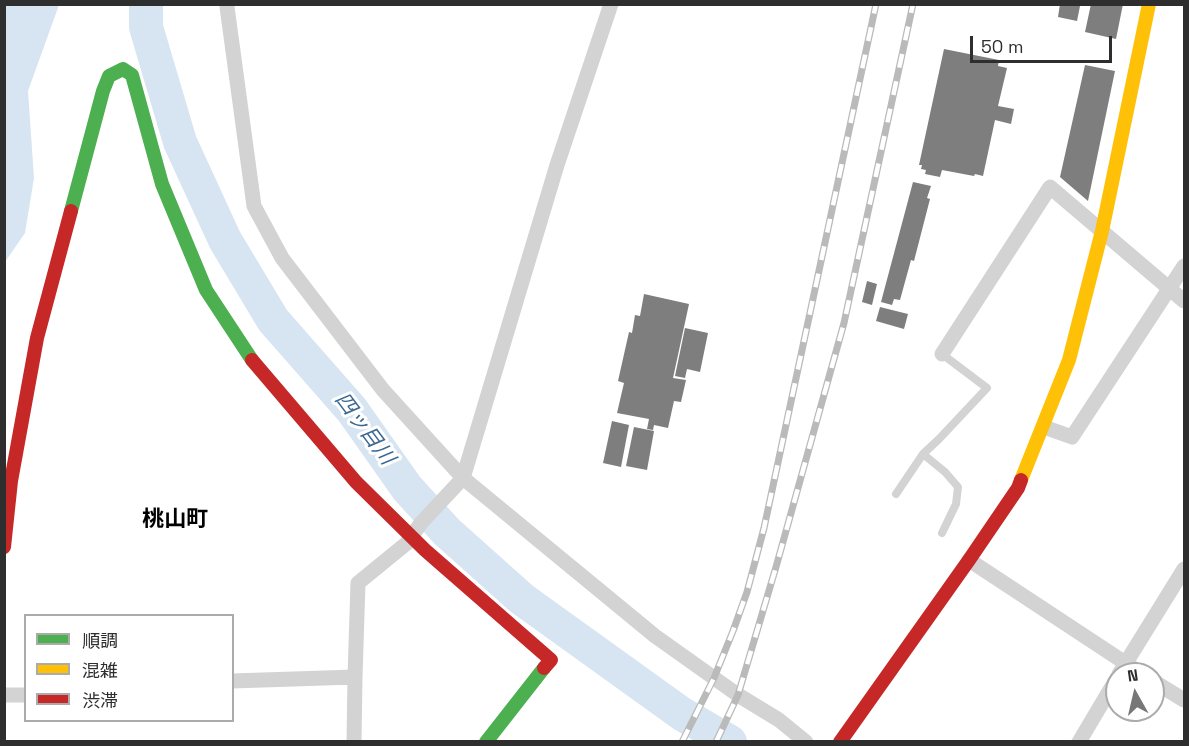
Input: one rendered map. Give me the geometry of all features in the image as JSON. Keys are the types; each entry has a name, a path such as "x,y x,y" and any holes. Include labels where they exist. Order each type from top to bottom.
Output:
{"street":[{"path":"354,741 358,583 412,537 460,482 557,165 611,4"},
{"path":"840,741 1018,488 1044,427 1069,360 1102,231 1149,4"},
{"path":"227,7 254,206 282,258 383,390 460,482 655,636 738,695 779,720 806,741"},
{"path":"4,547 11,481 37,338 103,91 109,76 123,69 132,75 162,184 206,290 246,353 356,482 412,537 551,660 486,741"},
{"path":"942,354 1050,187 1185,301"},
{"path":"1044,427 1071,437 1185,266"},
{"path":"969,560 1112,662"},
{"path":"1126,662 1185,569"},
{"path":"234,681 355,676"},
{"path":"1165,688 1185,700"},
{"path":"4,695 24,695"},
{"path":"1079,741 1105,698"}],"lane":[{"path":"896,494 923,454 987,388 942,354"},
{"path":"923,454 945,472 958,487 956,504 942,533"}],"water":[{"path":"5,4 59,5 28,91 34,178 25,233 5,262"}],"building":[{"path":"1060,4 1080,6 1077,21 1058,17"},
{"path":"1091,4 1123,4 1116,39 1085,32"},
{"path":"944,49 999,60 998,66 1007,68 998,106 1014,109 1011,124 995,120 983,176 942,170 940,177 925,174 926,170 921,169 922,165 919,165"},
{"path":"1085,65 1115,71 1088,201 1060,177"},
{"path":"913,182 931,186 927,198 930,199 914,261 911,260 900,300 894,299 892,305 881,302"},
{"path":"867,281 877,284 872,305 862,302"},
{"path":"644,294 689,304 673,378 686,380 681,402 674,401 668,428 654,425 653,430 647,429 649,419 617,413 624,383 618,381 629,332 632,333 635,315 640,316"},
{"path":"880,307 908,314 904,329 876,321"},
{"path":"685,328 708,333 700,372 687,369 685,378 675,376"},
{"path":"612,421 629,425 621,467 603,463"},
{"path":"634,427 654,431 647,470 626,466"}],"waterway":[{"name":"四ッ目川","path":"146,4 146,27 180,142 225,240 273,320 352,410 407,488 447,532 522,599 682,714 730,742"}],"railway":[{"path":"682,742 714,678 733,631 747,592 764,528 876,4"},
{"path":"716,742 738,695 844,323 913,4"}],"traffic: fast":[{"path":"71,211 103,91 109,76 123,69 132,75 162,184 206,290 252,360"},
{"path":"486,742 544,668"}],"traffic: slow":[{"path":"1021,480 1069,360 1102,231 1149,4"}],"traffic: jam":[{"path":"4,547 11,481 37,338 71,211"},
{"path":"252,360 356,482 425,550 551,660 544,668"},
{"path":"840,742 969,560 1018,488 1021,480"}],"district":[{"name":"桃山町","path":"175,520"}]}
